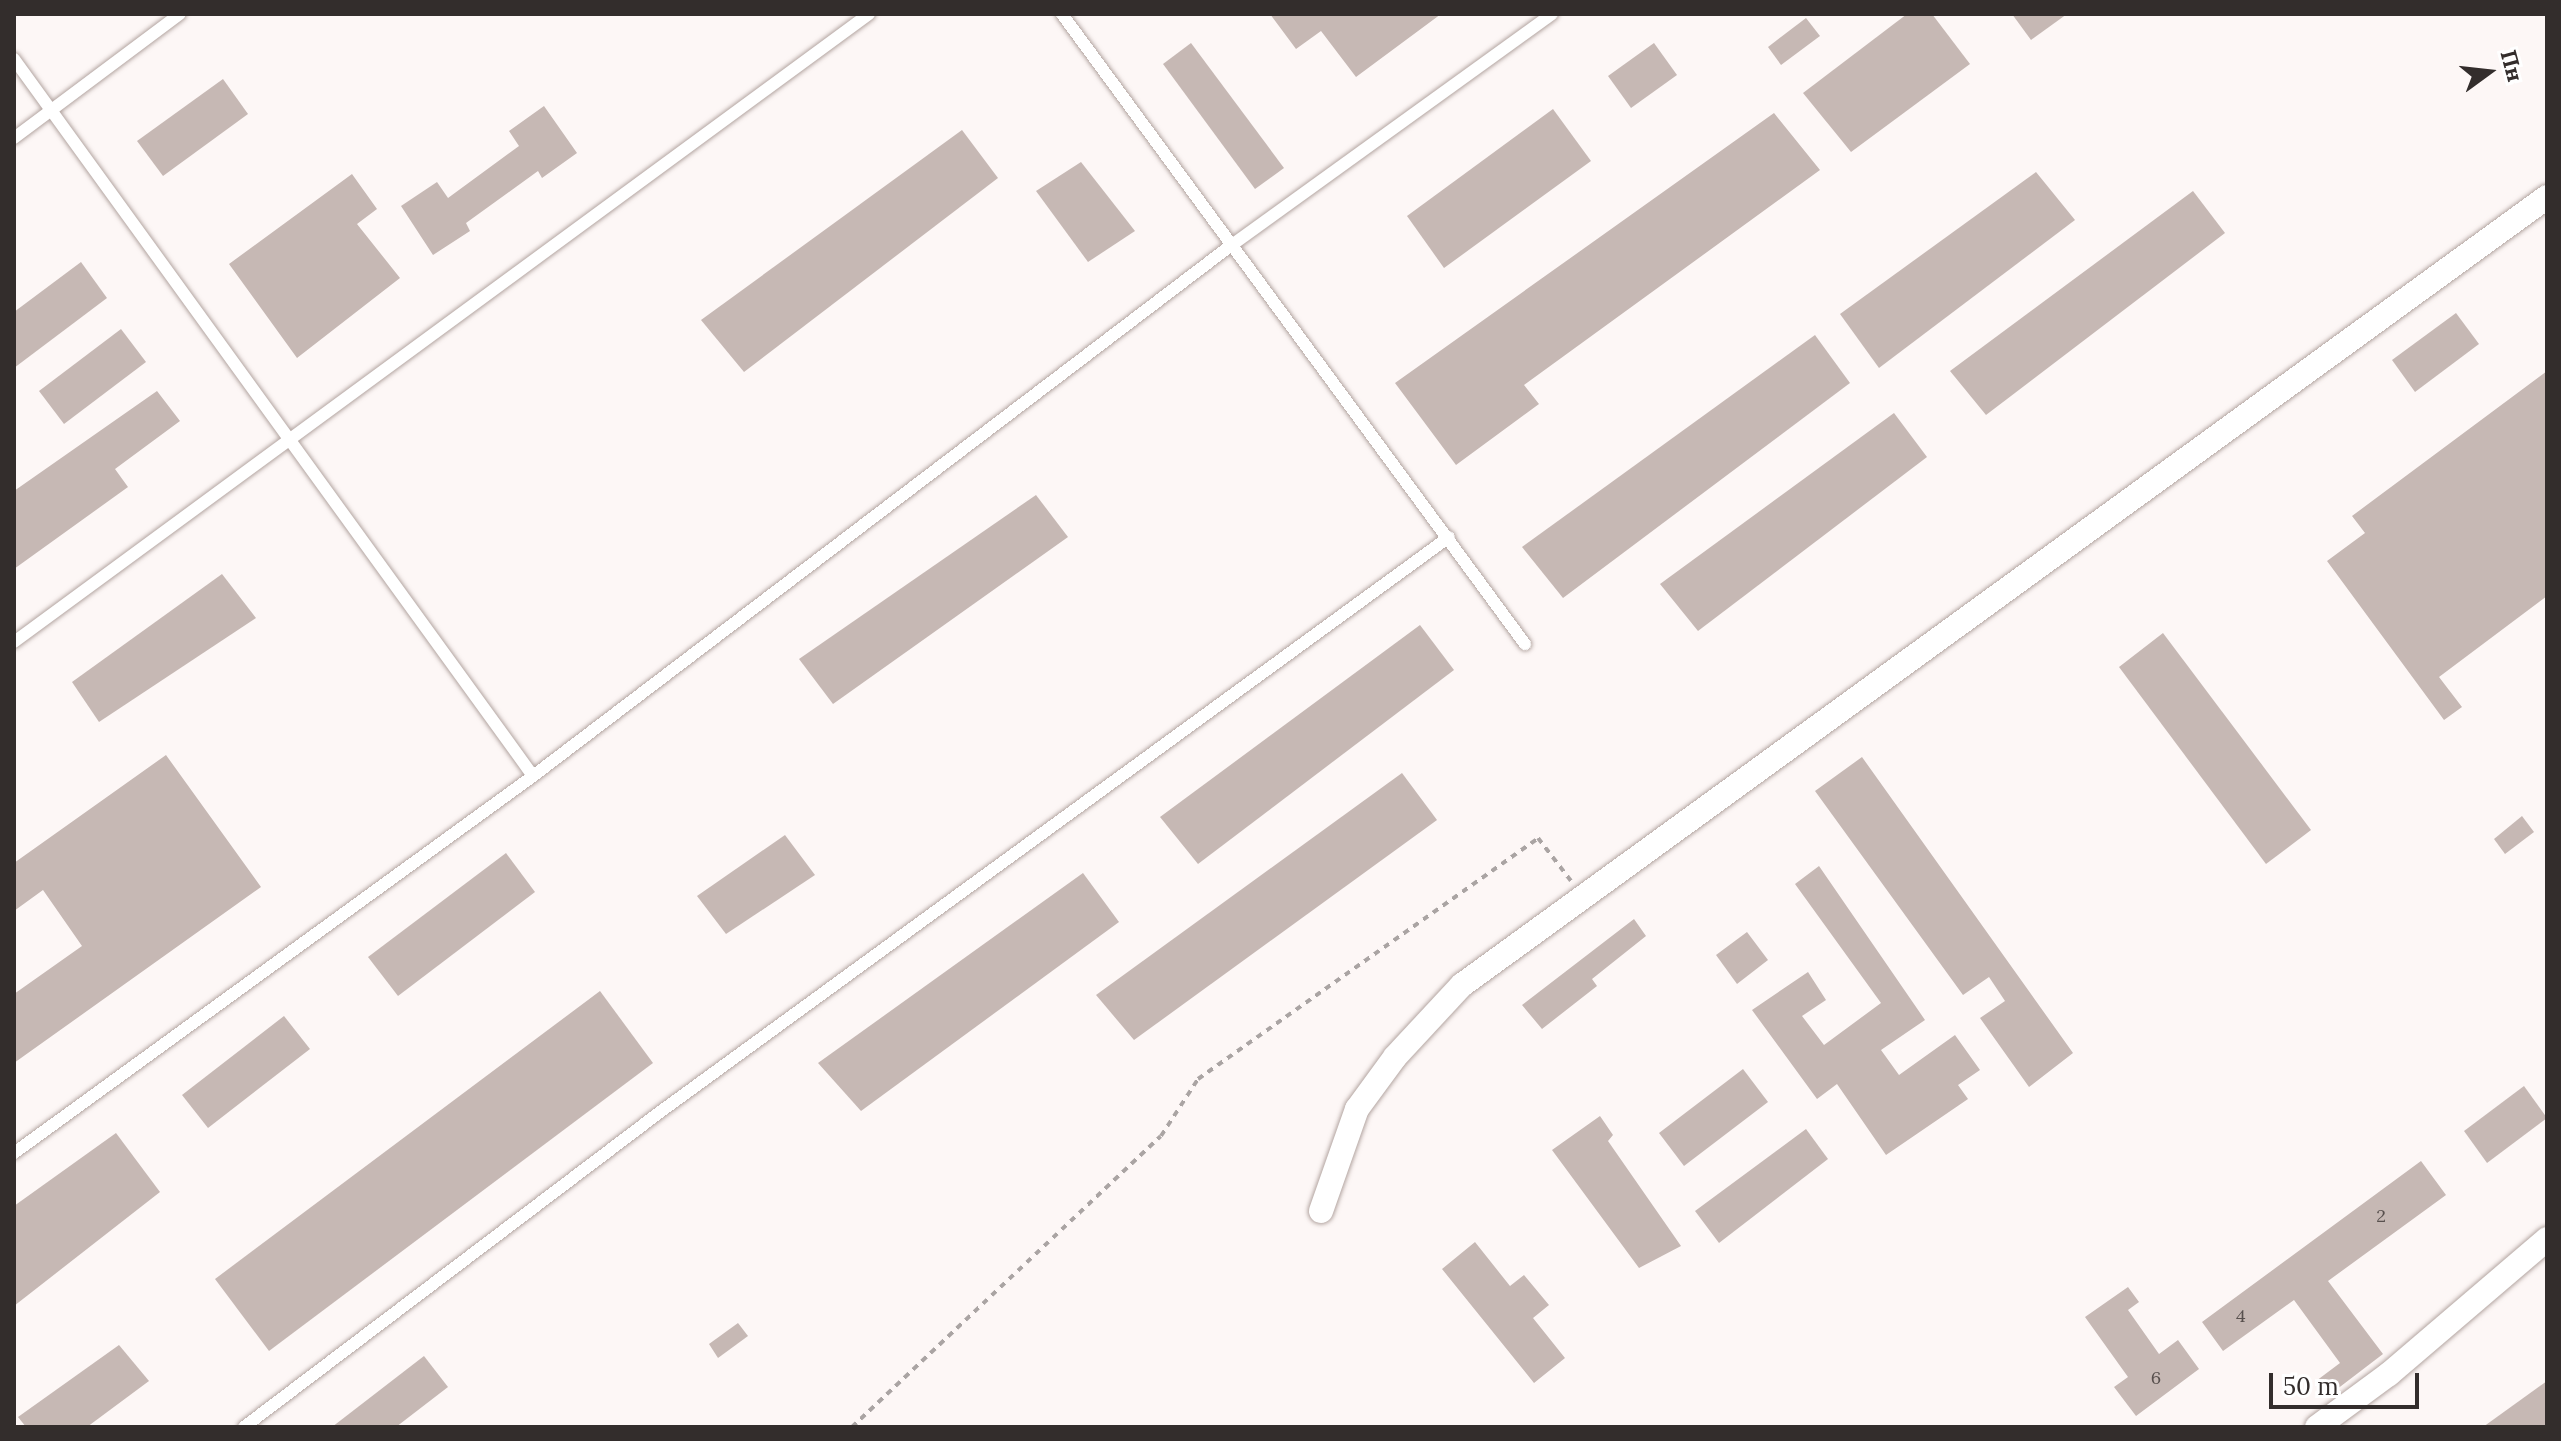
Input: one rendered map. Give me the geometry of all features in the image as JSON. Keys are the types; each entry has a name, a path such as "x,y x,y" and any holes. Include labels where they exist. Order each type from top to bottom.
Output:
{"street":[{"path":"1321,1211 1357,1109 1395,1057 1462,985 2547,197"},
{"path":"2328,1424 2547,1239"}],"lane":[{"path":"14,138 180,14"},
{"path":"14,642 869,14"},
{"path":"1062,14 1229,247 1449,537 1525,644"},
{"path":"14,1153 533,776 1229,247 1552,14"},
{"path":"14,59 288,442 533,776"},
{"path":"244,1427 660,1112 1449,537"}],"path":[{"path":"852,1427 1161,1136 1198,1079 1538,838 1582,896"}],"building":[{"path":"1270,14 1441,14 1356,77 1321,31 1296,49"},
{"path":"1907,14 1932,14 1970,64 1851,152 1803,93"},
{"path":"2012,14 2067,14 2031,40"},
{"path":"1806,18 1820,36 1781,65 1768,47"},
{"path":"1191,43 1284,168 1255,189 1163,64"},
{"path":"1654,43 1677,75 1631,108 1608,76"},
{"path":"223,79 248,114 163,176 137,141"},
{"path":"544,106 577,153 542,178 538,171 466,223 470,231 433,255 401,206 437,182 448,198 519,146 509,131"},
{"path":"1553,109 1591,161 1444,268 1407,216"},
{"path":"1774,113 1820,170 1524,385 1539,404 1456,465 1395,383"},
{"path":"962,130 998,178 744,372 701,320"},
{"path":"1081,162 1135,231 1088,262 1036,191"},
{"path":"2036,172 2075,220 1879,368 1840,314"},
{"path":"352,174 377,209 357,224 400,278 297,358 229,264"},
{"path":"2193,191 2225,233 1986,415 1950,371"},
{"path":"81,262 107,298 14,368 14,312"},
{"path":"2456,313 2479,344 2415,392 2392,360"},
{"path":"121,329 146,362 64,424 39,391"},
{"path":"1815,335 1850,383 1563,598 1522,547"},
{"path":"2547,371 2547,596 2439,677 2462,707 2444,720 2327,561 2365,533 2352,516"},
{"path":"157,391 180,421 115,469 128,487 14,569 14,491"},
{"path":"1894,413 1927,457 1698,631 1660,584"},
{"path":"1036,495 1068,537 833,704 799,659"},
{"path":"222,574 256,618 99,722 72,682"},
{"path":"1420,625 1454,670 1198,864 1160,817"},
{"path":"2163,633 2311,830 2266,864 2119,667"},
{"path":"166,755 261,887 14,1063 14,994 82,946 43,890 14,911 14,863"},
{"path":"1862,757 2073,1053 2029,1087 1980,1018 2005,1001 1989,977 1963,995 1815,791"},
{"path":"1402,773 1437,820 1134,1040 1096,995"},
{"path":"2522,816 2534,832 2505,854 2494,839"},
{"path":"785,835 815,875 726,934 697,896"},
{"path":"506,853 535,892 398,996 368,957"},
{"path":"1819,866 1925,1020 1881,1050 1899,1075 1955,1035 1980,1070 1958,1085 1968,1099 1886,1155 1837,1084 1817,1099 1752,1010 1808,972 1826,1000 1802,1016 1824,1045 1881,1003 1795,884"},
{"path":"1083,873 1119,922 861,1111 818,1063"},
{"path":"1634,919 1646,936 1592,979 1597,986 1542,1029 1522,1005"},
{"path":"1747,932 1768,960 1737,984 1716,955"},
{"path":"600,991 653,1063 269,1351 215,1279"},
{"path":"284,1016 310,1049 208,1128 182,1095"},
{"path":"1743,1069 1768,1102 1684,1166 1659,1133"},
{"path":"2524,1086 2547,1118 2487,1163 2464,1131"},
{"path":"1600,1116 1613,1135 1608,1141 1681,1246 1639,1268 1552,1150"},
{"path":"1806,1129 1828,1159 1719,1243 1695,1211"},
{"path":"116,1133 160,1192 14,1306 14,1206"},
{"path":"2421,1161 2446,1195 2328,1281 2383,1354 2328,1396 2316,1381 2340,1363 2294,1300 2223,1351 2202,1322"},
{"path":"1475,1242 1510,1286 1524,1275 1549,1305 1533,1318 1565,1358 1534,1383 1442,1269"},
{"path":"2128,1287 2139,1302 2128,1310 2159,1354 2178,1340 2199,1369 2136,1416 2114,1387 2128,1377 2085,1317"},
{"path":"738,1323 748,1336 718,1358 709,1344"},
{"path":"119,1345 149,1381 87,1427 26,1427 18,1417"},
{"path":"424,1356 448,1387 396,1427 332,1427"},
{"path":"2547,1381 2547,1427 2483,1427"}]}
